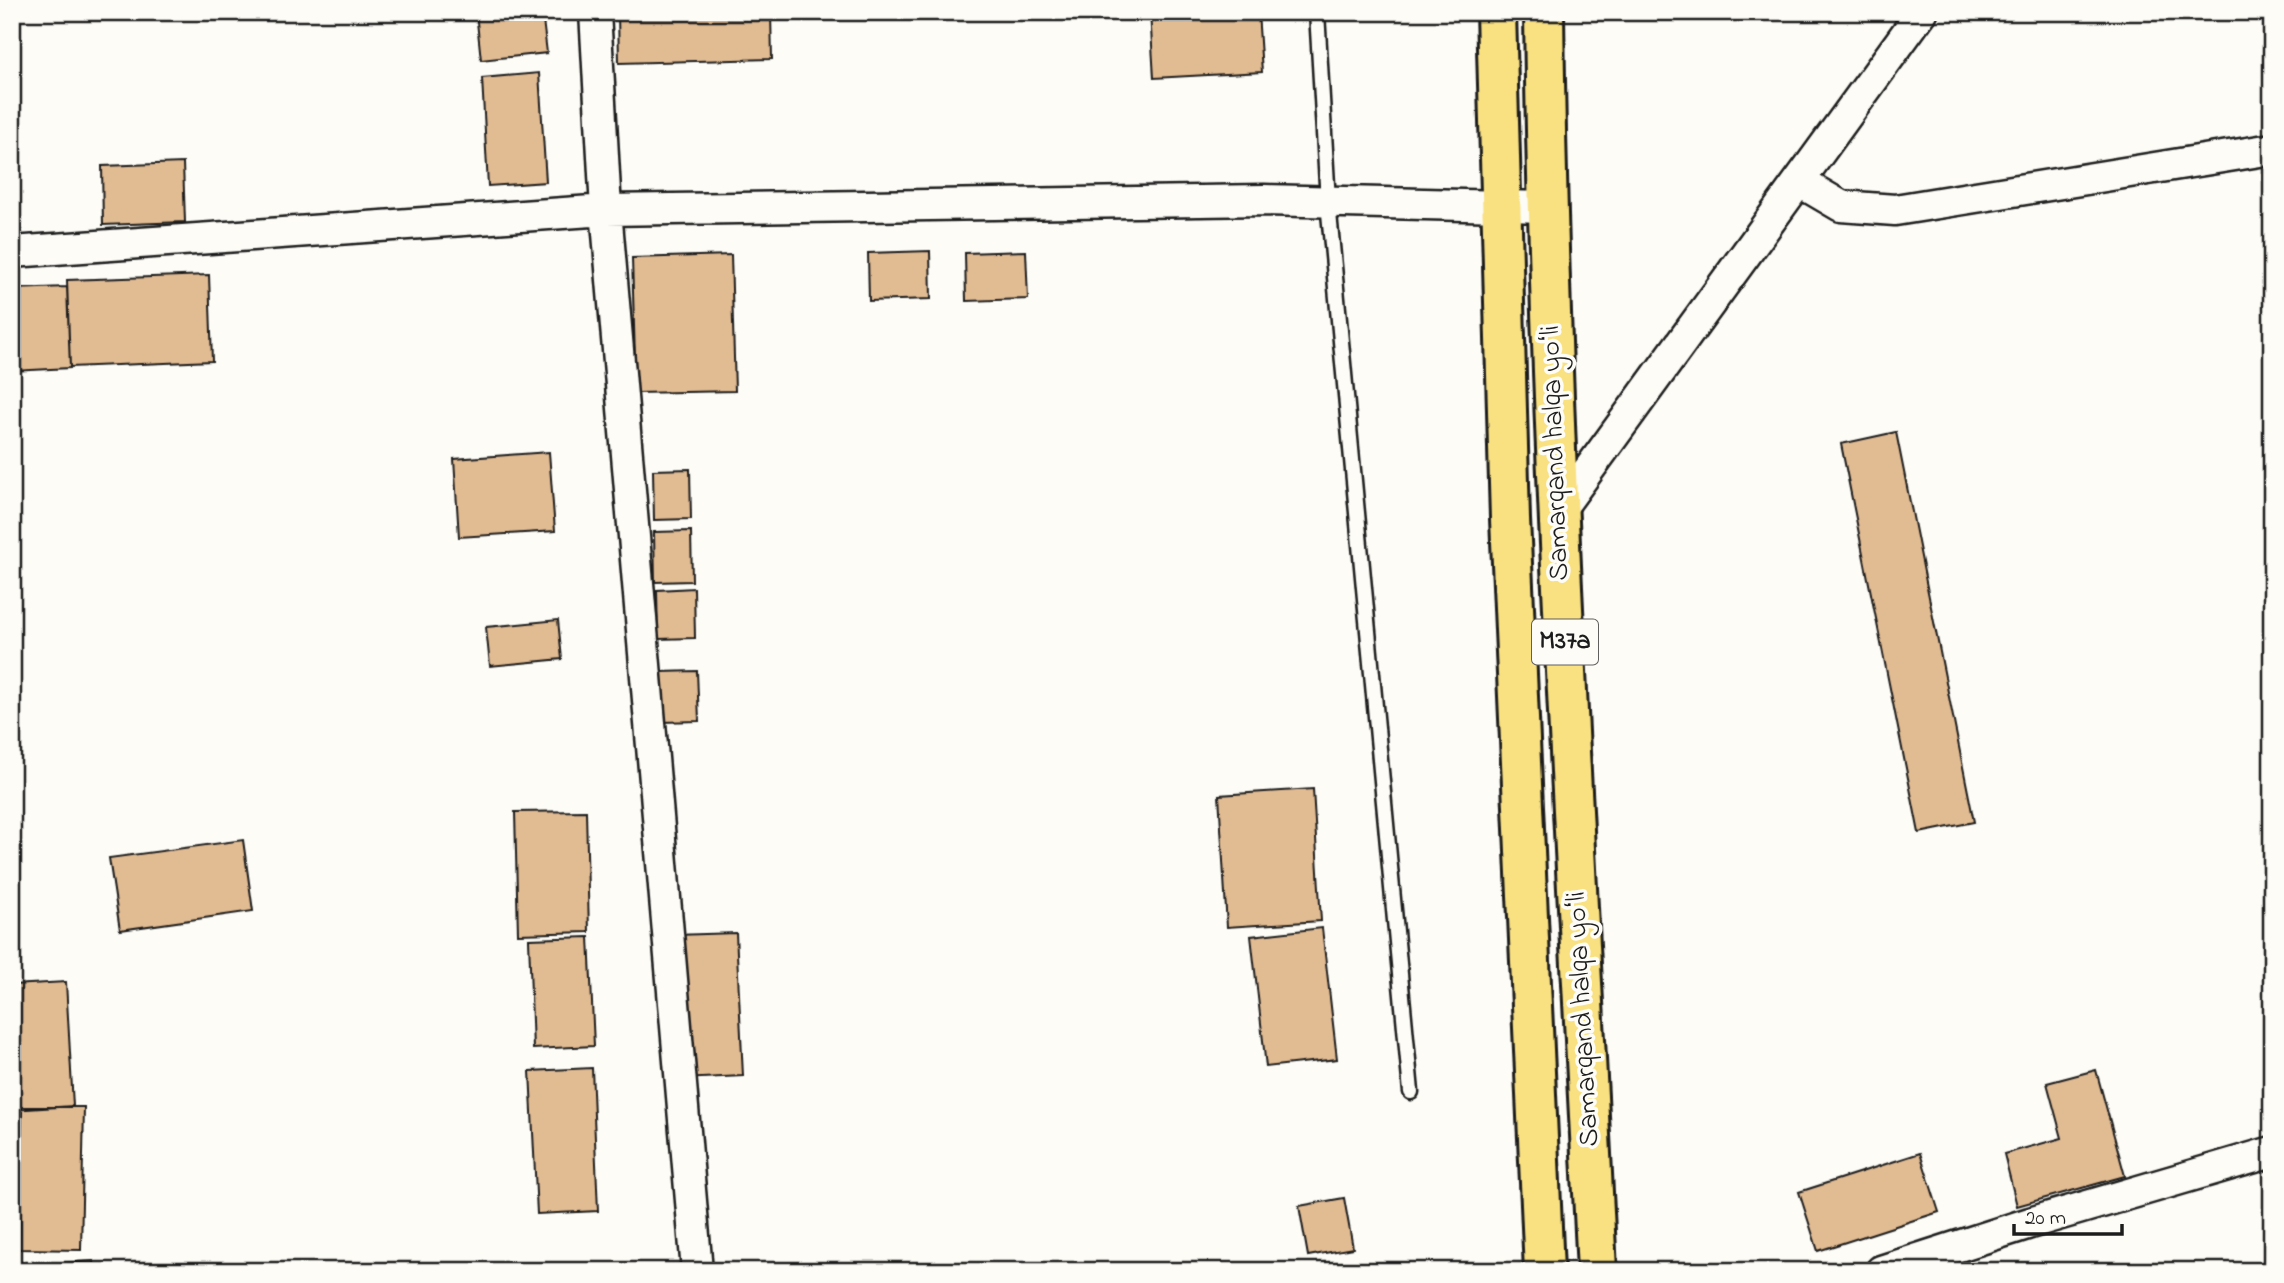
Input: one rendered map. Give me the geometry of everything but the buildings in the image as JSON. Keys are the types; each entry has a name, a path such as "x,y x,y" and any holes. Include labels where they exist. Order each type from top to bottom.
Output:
{"highway":[{"name":"Samarqand halqa yoʻli","path":"1496,12 1510,533 1544,1271"},
{"name":"Samarqand halqa yoʻli","path":"1544,12 1546,207 1558,512 1597,1271"}],"street":[{"path":"595,12 606,209 697,1271"},
{"path":"1558,512 1922,12"},
{"path":"1800,182 1841,206 1895,210 2272,149"},
{"path":"12,252 606,209 1264,201 1546,207"},
{"path":"1881,1271 2030,1223 2272,1152"}],"lane":[{"path":"1318,12 1328,202 1411,1092"}]}
